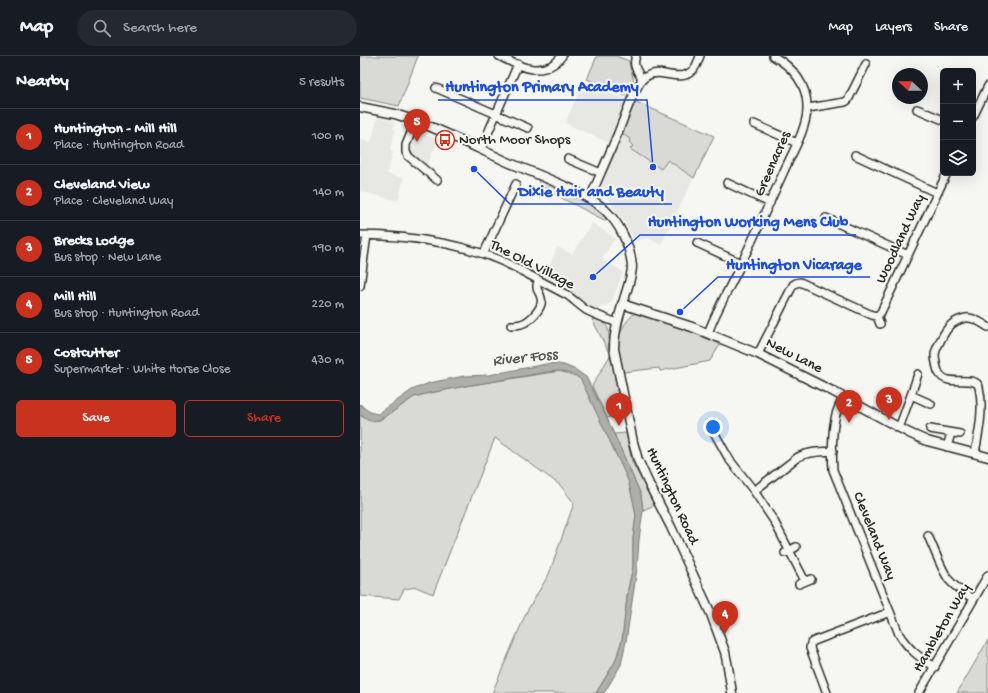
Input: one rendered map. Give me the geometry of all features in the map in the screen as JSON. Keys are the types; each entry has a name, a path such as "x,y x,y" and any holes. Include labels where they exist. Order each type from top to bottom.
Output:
{"street":[{"path":"499,56 528,68 542,69 550,67 562,56"},
{"path":"636,56 635,67 642,79"},
{"path":"590,198 642,79 654,73 663,73 672,76 686,75 696,66 700,56"},
{"name":"Greenacres","path":"708,333 770,203 807,118 808,108 805,89 795,73 782,58 773,56"},
{"path":"481,149 518,64"},
{"path":"808,108 845,102 848,100 866,64"},
{"path":"976,111 988,86"},
{"path":"436,88 528,128"},
{"name":"Huntington Road","path":"360,107 395,114 416,121 564,186 590,198 604,209 615,221 629,250 632,266 632,271 614,336 614,349 635,451 641,468 671,527 711,614 725,652 732,693"},
{"path":"917,109 940,119"},
{"path":"416,121 406,145 406,152 408,156 437,180"},
{"path":"754,124 797,143"},
{"path":"856,155 937,193"},
{"path":"568,159 601,173"},
{"name":"Woodland Way","path":"877,316 881,312 946,176"},
{"path":"727,183 770,203"},
{"path":"484,253 516,184"},
{"path":"826,218 908,255"},
{"path":"360,286 363,235"},
{"name":"The Old Village","path":"363,235 412,238 484,253 513,266 567,296 590,312 617,323"},
{"path":"697,243 741,263"},
{"path":"511,325 521,324 530,320 538,311 542,303 536,287 538,280"},
{"path":"758,354 793,285 800,282 877,316 880,324"},
{"name":"New Lane","path":"622,304 708,333 758,354 800,374 909,434 947,447 988,456"},
{"path":"975,453 979,431 984,416 978,384 972,381 949,381 943,378 939,374 935,356 950,325 964,318 971,318 988,327"},
{"path":"899,428 918,374"},
{"path":"911,395 931,404"},
{"name":"Cleveland Way","path":"843,398 835,418 833,451 833,466 835,474 899,634 905,644 919,657 934,667"},
{"path":"711,427 729,460 754,491 774,521 805,581"},
{"path":"930,429 960,434"},
{"path":"947,447 951,432"},
{"path":"754,491 798,457 812,452 833,451"},
{"path":"928,536 945,575 956,587 974,599"},
{"name":"Hambleton Way","path":"919,693 988,576"},
{"path":"827,693 810,648 811,643 890,612"}],"shaded area":[{"path":"360,56 418,56 399,106 360,98"},
{"path":"597,56 616,56 629,61 633,80 632,88 627,97 587,79"},
{"path":"584,81 627,100 609,143 565,123"},
{"path":"634,101 714,136 694,178 668,160 661,169 630,149 633,146 629,142 630,139 621,133"},
{"path":"378,117 395,122 393,129 395,130 390,150 393,152 387,174 404,178 398,201 360,191 360,140 371,142"},
{"path":"419,131 438,140 426,167 409,153"},
{"path":"621,133 714,136 661,245 648,238 635,241 611,203 600,182"},
{"path":"538,179 589,202 604,214 606,220 548,191 540,184"},
{"path":"592,223 615,238 602,259 623,272 611,303 596,310 545,278 557,247 572,254"},
{"path":"635,313 641,313 721,343 710,361 660,371 659,368 623,372 619,356 618,341 625,323"},
{"path":"592,319 599,320 607,326 609,334 608,351"},
{"path":"611,354 621,414 607,418 592,386"},
{"path":"551,363 564,365 576,370 586,377 607,418 641,495 643,510 637,569 626,641 621,665 604,693 596,693 615,662 622,640 628,589 633,567 633,539 636,515 628,480 581,380 576,376 559,371 548,372 465,386 414,397 379,420 372,421 360,415 360,404 373,413 378,414 412,390 429,383 464,376 489,375"},
{"path":"560,371 575,375 583,380 628,480 633,500 636,515 633,539 633,567 628,589 622,640 615,662 596,693 492,693 527,611 549,574 574,503 560,485 495,438 433,594 416,587 404,589 399,599 360,596 360,415 367,420 379,420 414,397 425,394"},
{"path":"626,433 632,462 655,505 643,510 641,495 614,434"},
{"path":"988,640 988,693 957,693"}],"place":[{"name":"North Moor Shops","path":"445,140"},
{"name":"Costcutter","path":"417,142"},
{"name":"Huntington Primary Academy","path":"653,167"},
{"name":"Dixie Hair and Beauty","path":"474,169"},
{"name":"Huntington Working Mens Club","path":"593,277"},
{"name":"Huntington Vicarage","path":"680,312"},
{"name":"Brecks Lodge","path":"889,420"},
{"name":"Cleveland View","path":"849,423"},
{"name":"Huntington - Mill Hill","path":"619,426"},
{"name":"Mill Hill","path":"725,634"}],"water label":[{"name":"River Foss","path":"525,359"}]}
